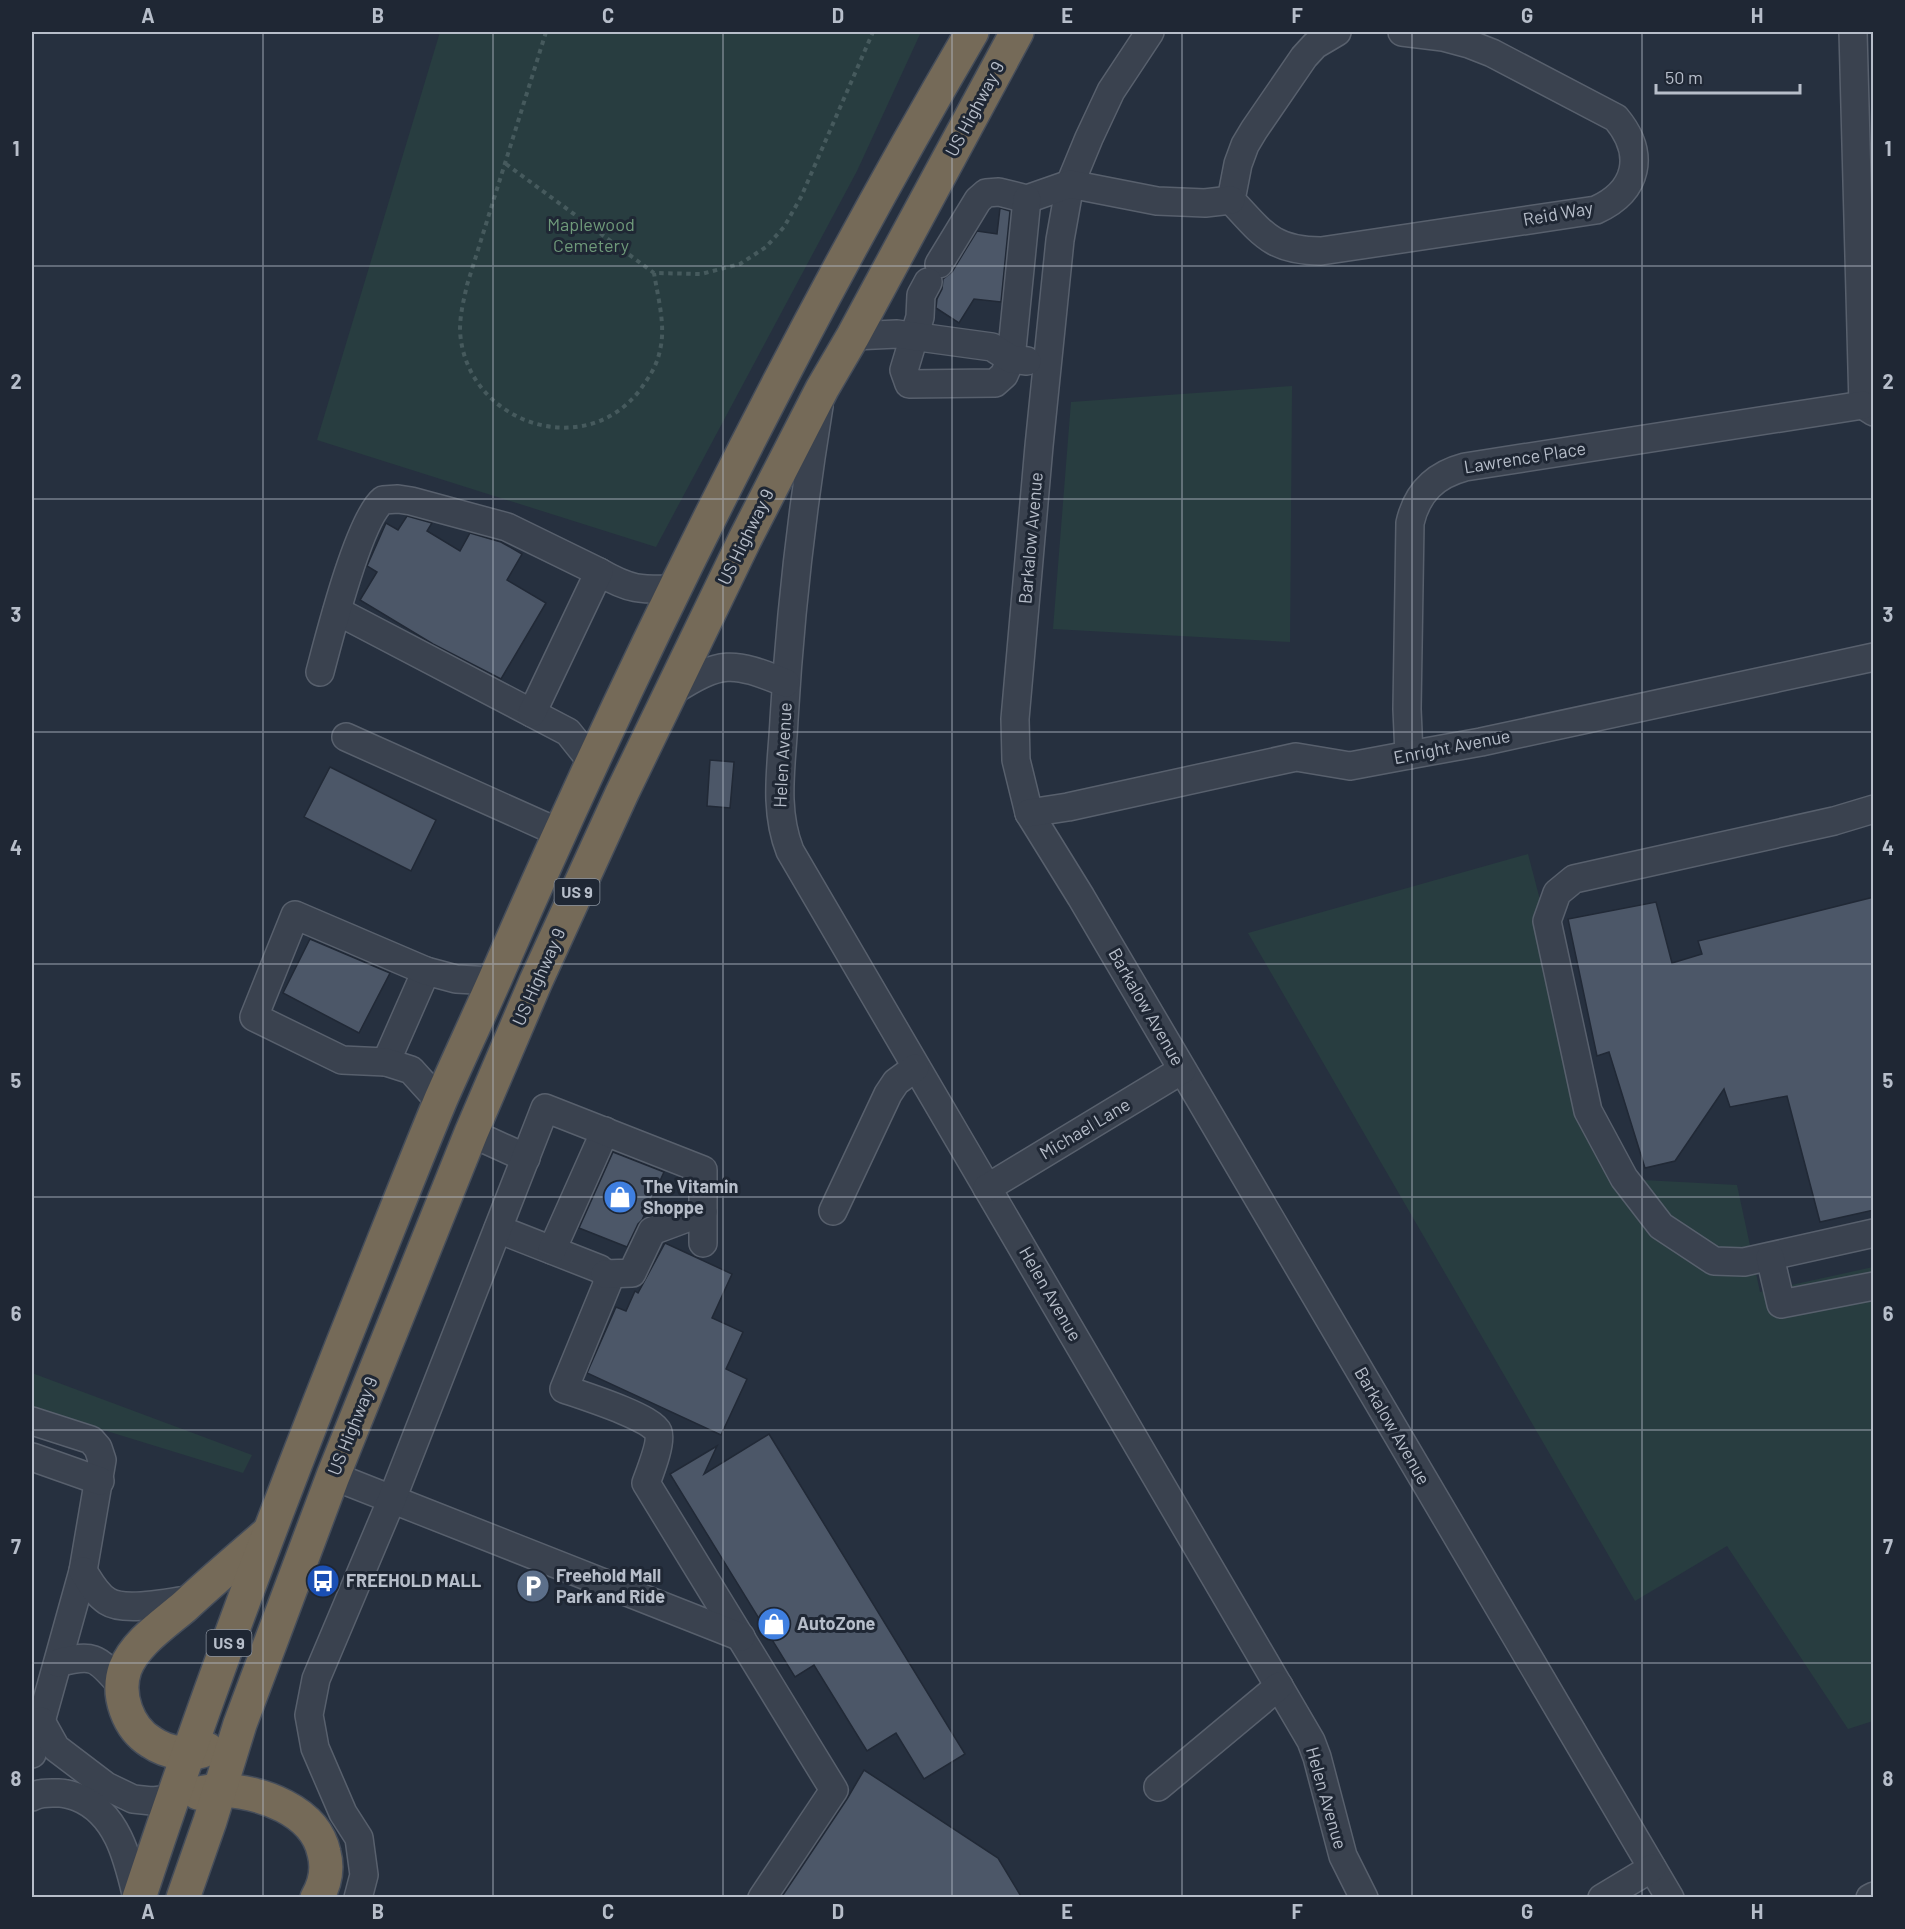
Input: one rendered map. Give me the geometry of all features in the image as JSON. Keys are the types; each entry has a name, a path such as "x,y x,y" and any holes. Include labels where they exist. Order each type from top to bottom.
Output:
{"highway":[{"path":"878,196 903,114 947,32"},
{"name":"US 9","path":"138,1898 269,1532 315,1411 440,1102 560,833 675,589 781,379 878,196 972,32"},
{"name":"US Highway 9","path":"183,1898 240,1724 333,1476 471,1133 536,981 622,793 745,538 822,389 1017,32"},
{"path":"240,1724 218,1743 198,1753 188,1755 156,1745 140,1733 131,1722 121,1685 126,1668 134,1654 152,1635 269,1532"},
{"path":"172,1799 220,1790 255,1796 292,1810 303,1817 315,1830 323,1845 326,1858 326,1875 317,1898"}],"street":[{"name":"Barkalow Avenue","path":"1150,32 1107,99 1089,138 1070,184 1060,240 1015,719 1016,760 1029,813 1081,897 1670,1898"},
{"path":"1027,199 1011,359 1004,375 995,383 909,384 904,370 920,317 921,295 978,200 987,194 999,192 1027,199 1070,184 1166,202 1205,204 1231,200 1238,164 1254,130 1304,57 1315,45 1337,32"},
{"name":"Reid Way","path":"1231,200 1266,237 1284,247 1300,251 1321,251 1596,210 1611,203 1621,194 1630,180 1634,167 1634,154 1627,131 1616,118 1492,52 1443,38 1402,32"},
{"path":"1853,32 1868,408"},
{"path":"853,336 897,334 992,347 1011,359 1048,364"},
{"name":"Helen Avenue","path":"822,389 808,474 786,683 779,795 783,835 915,1068 1311,1741 1343,1856 1364,1898"},
{"name":"Lawrence Place","path":"1409,755 1407,709 1410,523 1413,510 1422,492 1434,480 1449,471 1465,467 1868,408"},
{"path":"320,672 337,611 369,519 383,500 411,501 507,527 623,586 647,590 675,589"},
{"path":"532,713 599,572"},
{"path":"337,611 568,732 592,762"},
{"name":"Enright Avenue","path":"1029,813 1068,807 1296,757 1350,766 1481,742 1874,657"},
{"name":"Helen Avenue","path":"671,692 697,676 723,666 739,666 786,683"},
{"path":"346,737 560,833"},
{"path":"1874,809 1834,821 1575,879 1557,893 1547,921 1588,1111 1624,1178 1661,1226 1714,1261 1744,1262 1874,1233"},
{"path":"440,1102 411,1070 386,1062 342,1060 254,1017 295,915 426,971 456,979 494,981"},
{"path":"386,1062 426,971"},
{"path":"833,1211 888,1094 896,1082 915,1068"},
{"name":"Michael Lane","path":"987,1188 1182,1070"},
{"path":"358,1898 364,1875 359,1838 343,1814 315,1748 309,1715 316,1679 392,1498 545,1108 703,1170 703,1243"},
{"path":"552,1250 605,1131"},
{"path":"471,1133 526,1158"},
{"path":"605,1274 632,1273 652,1232 703,1212"},
{"path":"498,1229 600,1269 605,1274 608,1282 564,1389 644,1419 658,1432 659,1440 646,1483 834,1790 762,1898"},
{"path":"1770,1257 1781,1304 1874,1286"},
{"path":"32,1421 91,1440 98,1448 102,1460 83,1571 32,1755"},
{"path":"32,1457 100,1481"},
{"path":"333,1476 741,1637"},
{"path":"83,1571 96,1591 107,1601 118,1606 150,1605 192,1599"},
{"path":"58,1663 81,1657 91,1658 101,1663 121,1685"},
{"path":"1158,1787 1279,1686"},
{"path":"41,1721 56,1748 106,1786 133,1799 152,1801 172,1799"},
{"path":"32,1797 37,1794 65,1793 89,1802 111,1825 127,1857 138,1898"},
{"path":"315,1830 343,1814"},
{"path":"1602,1898 1652,1868"}],"path":[{"path":"546,32 467,285 460,329 463,350 471,371 486,393 507,412 534,424 566,428 601,421 633,399 653,371 661,347 661,321 654,273"},
{"path":"506,164 654,273 701,274 724,270 740,264 766,247 779,234 801,197 873,32"}],"green space":[{"name":"Maplewood Cemetery","path":"440,32 921,32 857,171 656,547 317,440"},
{"path":"1292,386 1290,642 1053,629 1071,402"},
{"path":"1528,854 1606,1152 1624,1179 1737,1185 1760,1292 1873,1267 1873,1721 1848,1729 1727,1546 1635,1601 1248,933"},
{"path":"32,1373 252,1455 243,1473 32,1408"}],"building":[{"path":"1000,208 1010,211 1001,302 974,299 959,323 936,308 943,279 952,272 977,231 997,234"},
{"path":"407,516 432,523 427,531 460,551 470,533 501,542 522,554 507,580 546,603 501,679 433,644 360,600 377,572 367,566 386,523 398,530"},
{"path":"710,760 734,762 730,808 707,806"},
{"path":"330,767 436,820 411,871 304,817"},
{"path":"1874,897 1874,1210 1820,1222 1787,1096 1730,1107 1724,1089 1675,1161 1645,1168 1609,1052 1597,1056 1568,919 1656,902 1672,963 1702,954 1698,941"},
{"path":"310,939 390,973 359,1033 283,993"},
{"name":"The Vitamin Shoppe","path":"613,1152 664,1172 627,1247 579,1228"},
{"path":"665,1243 732,1274 712,1318 743,1332 726,1369 747,1379 721,1435 587,1373 616,1307 626,1311 635,1291 638,1293"},
{"path":"769,1434 965,1754 924,1779 896,1733 867,1751 814,1665 795,1677 670,1474 717,1446 704,1474"},
{"path":"864,1770 998,1858 1022,1898 781,1898"}],"place":[{"name":"The Vitamin Shoppe","path":"620,1197"},
{"name":"FREEHOLD MALL","path":"323,1581"},
{"name":"Freehold Mall Park and Ride","path":"533,1586"},
{"name":"AutoZone","path":"774,1624"}]}
